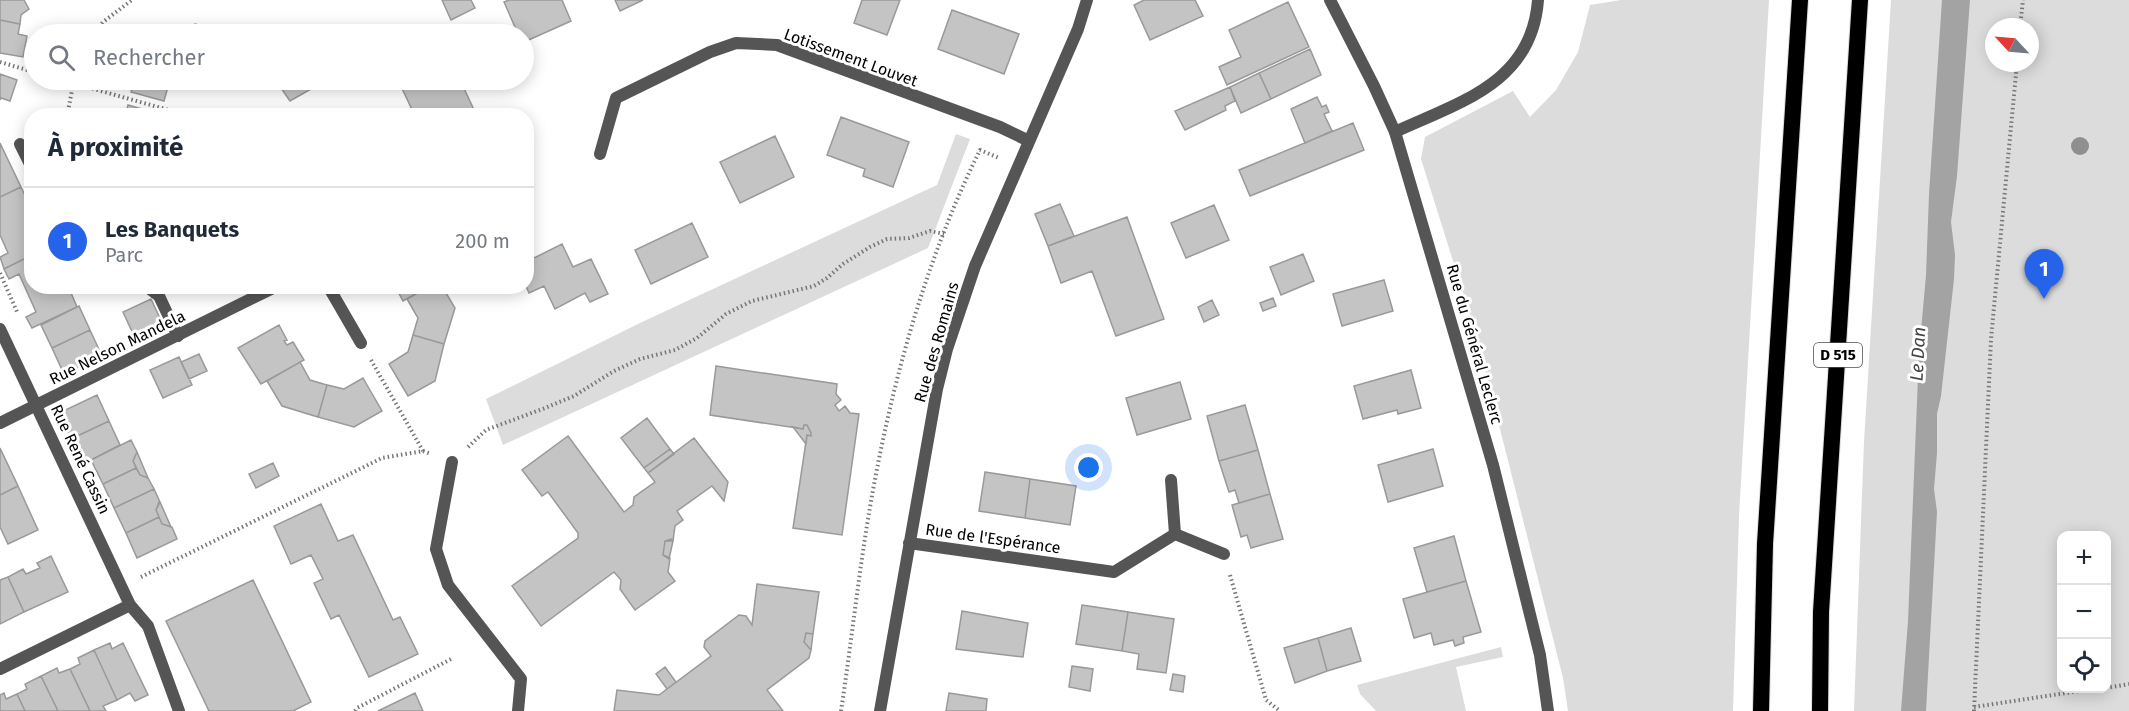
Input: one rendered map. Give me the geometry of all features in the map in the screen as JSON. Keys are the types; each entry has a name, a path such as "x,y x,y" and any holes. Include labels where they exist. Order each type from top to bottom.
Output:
{"highway":[{"path":"1761,711 1765,544 1800,0"},
{"name":"D 515","path":"1820,711 1821,612 1860,0"}],"street":[{"name":"Rue des Romains","path":"880,711 937,389 947,350 975,266 1078,29 1087,0"},
{"name":"Rue du Général Leclerc","path":"1330,0 1395,132 1493,465 1540,655 1548,711"},
{"path":"1395,132 1471,95 1504,75 1516,63 1527,45 1536,25 1539,0"},
{"name":"Lotissement Louvet","path":"600,154 616,98 710,52 736,44 777,45 1000,128 1029,141"},
{"path":"20,144 24,152"},
{"path":"156,294 178,336"},
{"name":"Rue Nelson Mandela","path":"0,423 261,294"},
{"path":"333,294 361,343"},
{"name":"Rue René Cassin","path":"0,329 130,605 148,626 179,711"},
{"path":"452,462 436,549 448,585 521,679 518,711"},
{"path":"1171,480 1175,534 1224,554"},
{"name":"Rue de l'Espérance","path":"909,543 1113,572 1175,534"},
{"path":"0,669 130,605"}],"path":[{"path":"101,24 132,0"},
{"path":"2021,18 2023,0"},
{"path":"0,62 24,69"},
{"path":"2016,72 1991,339 1974,709 2070,693"},
{"path":"68,108 71,90"},
{"path":"103,90 163,108"},
{"path":"841,711 869,514 890,411 916,311 944,234 980,150 1002,159"},
{"path":"122,586 382,458 423,451 452,462 486,430 574,396 614,371 640,359 675,350 697,338 726,314 752,301 814,286 843,264 887,239 909,238 930,231 944,234"},
{"path":"361,343 423,451"},
{"path":"1224,554 1266,700 1280,711"},
{"path":"355,711 453,658"},
{"path":"2111,687 2129,684"}],"shaded area":[{"path":"1621,0 1769,0 1739,516 1733,711 1568,711 1563,678 1476,334 1421,159 1425,137 1513,91 1530,117 1556,90 1578,52 1590,5"},
{"path":"1891,0 2129,0 2129,711 1854,711 1864,442"},
{"path":"1942,0 1970,0 1957,176 1951,222 1955,255 1954,279 1937,414 1934,489 1937,512 1926,711 1901,711 1908,621 1919,353 1926,275"},
{"path":"956,134 970,139 928,248 503,445 486,399 642,322 937,185"},
{"path":"1501,647 1503,657 1456,667 1466,711 1376,711 1360,694 1357,685"}],"building":[{"path":"0,0 24,0 29,9 21,15 20,24 0,20"},
{"path":"442,0 471,0 475,8 451,20"},
{"path":"509,0 562,0 571,21 534,38 534,24 514,24 504,2"},
{"path":"615,0 643,0 620,11"},
{"path":"862,0 900,0 887,35 854,23"},
{"path":"1144,0 1195,0 1203,16 1150,40 1134,5"},
{"path":"1288,2 1309,47 1227,85 1219,67 1241,57 1229,30"},
{"path":"952,10 1019,34 1004,74 938,49"},
{"path":"0,20 20,24 18,34 24,35 23,57 0,53"},
{"path":"1310,49 1321,75 1271,99 1259,73"},
{"path":"1259,73 1271,99 1241,113 1230,87"},
{"path":"0,74 17,80 10,101 1,98 0,100"},
{"path":"1230,87 1235,101 1225,106 1226,110 1185,130 1175,111"},
{"path":"132,90 167,90 164,101 131,92"},
{"path":"282,90 309,90 290,101"},
{"path":"403,90 465,90 473,108 411,108"},
{"path":"1317,97 1322,107 1326,105 1329,112 1324,114 1332,131 1305,143 1291,109"},
{"path":"841,117 909,142 893,187 863,176 865,169 827,155"},
{"path":"1353,123 1364,150 1250,196 1239,170"},
{"path":"775,136 794,177 740,203 720,162"},
{"path":"0,143 21,187 0,197"},
{"path":"21,187 24,193 24,259 4,269 0,257 8,253 0,235 0,197"},
{"path":"1060,204 1074,236 1048,246 1035,214"},
{"path":"1214,205 1229,240 1186,258 1171,223"},
{"path":"1127,217 1164,319 1116,336 1092,271 1061,283 1048,246"},
{"path":"692,223 708,257 651,284 635,250"},
{"path":"562,244 573,267 591,259 608,294 590,302 585,293 555,309 544,286 534,291 534,258"},
{"path":"1303,254 1314,281 1281,295 1270,267"},
{"path":"24,259 24,285 19,274 9,279 4,269"},
{"path":"1384,280 1393,311 1342,326 1333,294"},
{"path":"28,294 71,294 77,307 32,328 26,317 36,312"},
{"path":"399,294 416,294 403,301"},
{"path":"416,294 447,294 455,308 444,344 413,335 418,318 407,299"},
{"path":"1273,298 1276,306 1263,311 1260,303"},
{"path":"151,299 164,327 136,340 123,312"},
{"path":"1212,300 1219,315 1204,322 1198,307"},
{"path":"79,306 90,330 52,348 41,325"},
{"path":"279,325 287,340 284,341 287,345 293,342 304,360 261,384 238,348"},
{"path":"90,330 102,356 64,374 52,348"},
{"path":"413,335 444,344 435,381 408,396 389,364 408,352"},
{"path":"199,354 207,371 189,379 181,362"},
{"path":"179,357 192,385 163,398 150,370"},
{"path":"300,362 310,380 327,385 318,417 282,406 267,381"},
{"path":"716,366 837,384 836,394 841,400 835,405 839,411 845,406 850,413 859,414 842,535 793,528 807,435 811,436 807,425 804,425 803,429 710,415"},
{"path":"1411,370 1421,408 1398,414 1397,410 1363,419 1354,386"},
{"path":"363,378 382,411 354,427 318,417 327,385 344,389"},
{"path":"1180,382 1191,419 1137,435 1126,398"},
{"path":"97,395 109,421 71,439 59,413"},
{"path":"1245,405 1258,450 1219,461 1207,416"},
{"path":"647,418 670,449 644,468 621,438"},
{"path":"109,421 120,445 83,464 71,439"},
{"path":"804,425 807,425 811,433 811,436 807,435 806,444 793,427 803,429"},
{"path":"568,436 624,512 633,505 634,497 655,482 648,473 694,438 728,482 724,501 712,486 677,511 683,520 675,526 673,541 665,541 663,555 670,558 668,572 675,581 635,610 620,589 621,580 614,572 541,626 512,586 578,538 578,533 548,492 542,496 522,470"},
{"path":"131,440 137,452 133,461 136,468 103,484 91,460"},
{"path":"0,448 18,486 0,495"},
{"path":"670,449 674,454 648,473 644,468"},
{"path":"1433,449 1443,486 1388,502 1378,465"},
{"path":"1258,450 1270,494 1239,503 1235,490 1229,492 1219,461"},
{"path":"137,452 148,478 140,475 133,461"},
{"path":"273,463 279,476 256,488 249,474"},
{"path":"136,468 140,475 148,478 154,489 114,508 103,484"},
{"path":"985,472 1030,479 1025,518 979,511"},
{"path":"1030,479 1076,486 1070,525 1025,518"},
{"path":"18,486 38,530 8,544 0,527 0,495"},
{"path":"154,489 160,502 156,510 159,517 126,533 114,508"},
{"path":"1270,494 1283,539 1251,548 1247,535 1241,537 1232,505"},
{"path":"159,502 171,527 162,524 156,510"},
{"path":"321,504 338,541 353,535 393,620 400,617 418,654 369,677 339,615 331,619 314,583 323,579 311,555 291,564 274,526"},
{"path":"159,517 162,524 172,527 177,539 137,558 126,533"},
{"path":"1454,536 1466,581 1427,592 1414,548"},
{"path":"671,539 673,541 669,559 663,555 665,541"},
{"path":"51,556 68,592 24,612 8,577 23,569 26,574 40,568 37,563"},
{"path":"8,577 24,612 0,624 0,580"},
{"path":"253,580 311,702 293,711 209,711 166,621"},
{"path":"1466,581 1481,632 1463,637 1464,643 1455,646 1453,640 1434,645 1431,633 1414,638 1403,599"},
{"path":"757,584 819,592 813,634 806,633 804,642 811,650 809,658 767,690 783,711 614,711 617,690 659,695 711,656 704,647 705,641 739,615 746,616 752,625"},
{"path":"1082,605 1128,612 1122,651 1076,644"},
{"path":"962,611 1028,623 1023,657 956,649"},
{"path":"1128,612 1174,619 1166,673 1137,669 1139,654 1122,651"},
{"path":"1351,628 1361,661 1327,671 1318,638"},
{"path":"806,633 813,634 811,650 804,642"},
{"path":"1318,638 1327,671 1295,683 1284,648"},
{"path":"110,643 112,649 123,643 148,695 135,701 130,693 117,700 94,650"},
{"path":"94,650 117,700 103,706 106,711 90,711 70,669 80,664 78,658"},
{"path":"1072,666 1093,669 1090,691 1069,687"},
{"path":"665,667 676,682 667,689 656,674"},
{"path":"57,668 59,673 70,669 90,711 58,711 41,676"},
{"path":"1173,674 1185,676 1183,692 1170,690"},
{"path":"41,676 58,711 25,711 17,694 27,689 25,684"},
{"path":"4,693 6,699 17,694 25,711 0,711 0,695"},
{"path":"415,693 423,711 378,711"},
{"path":"949,693 987,699 986,711 946,711"}],"place":[{"name":"Les Banquets","path":"2044,299"}],"water label":[{"name":"Le Dan","path":"1918,354"}]}
